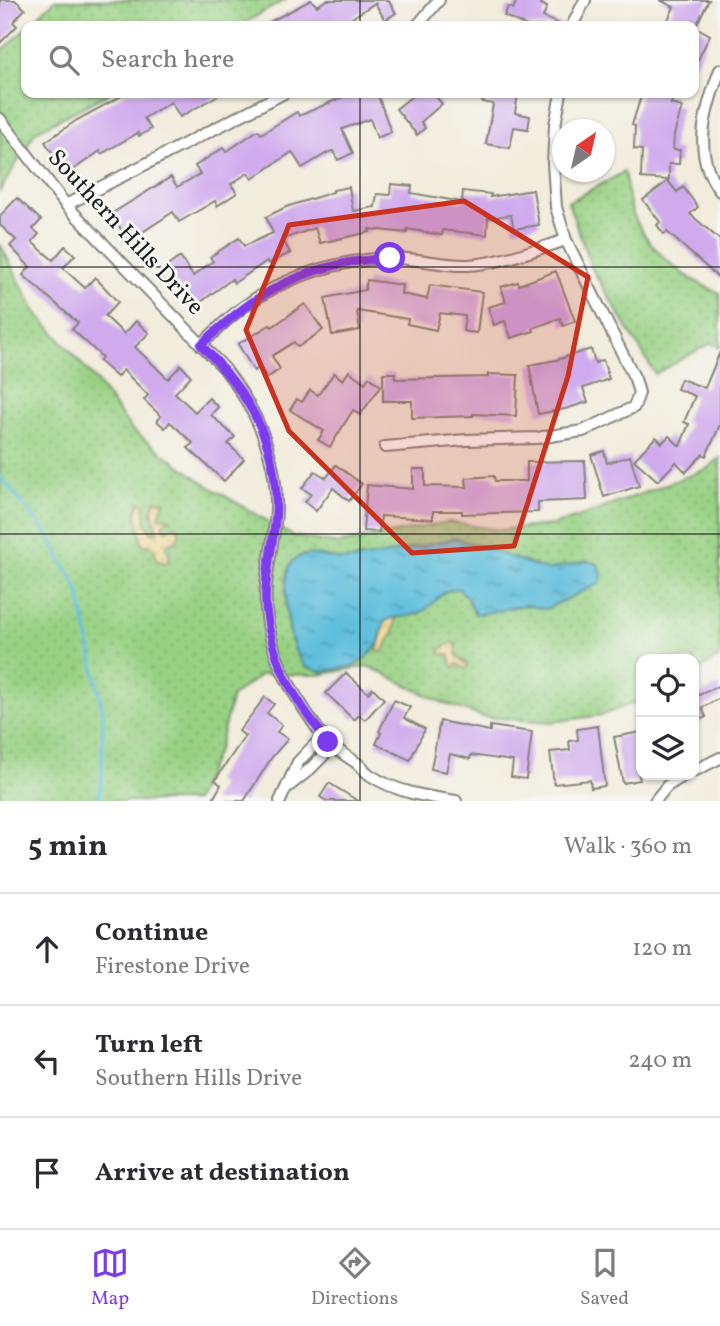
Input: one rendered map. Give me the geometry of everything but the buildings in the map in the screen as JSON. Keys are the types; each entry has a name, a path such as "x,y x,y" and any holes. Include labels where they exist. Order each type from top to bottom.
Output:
{"street":[{"path":"421,21 439,0"},
{"path":"574,21 585,0"},
{"path":"720,70 705,109 702,137 707,167 720,191"},
{"path":"66,205 274,98"},
{"path":"384,447 466,440 537,439 583,431 634,407 639,393 635,379 566,240 556,207 555,125 560,98"},
{"name":"Southern Hills Drive","path":"0,119 66,205 242,390 266,437 276,509 266,584 266,608 271,640 282,675 323,736 370,775 407,792 456,801"},
{"path":"201,345 250,302 316,270 344,263 390,258 471,265 496,261 566,240"},
{"path":"280,801 298,762 323,736"},
{"path":"287,788 333,746"},
{"path":"699,768 720,758"},
{"path":"655,801 667,786 677,780"}],"highlighted area":[{"path":"464,201 588,277 568,376 514,546 412,553 289,431 246,330 289,225"}],"green space":[{"path":"55,0 285,0 248,21 33,21"},
{"path":"21,33 21,98 100,98 36,131 0,191 0,53"},
{"path":"624,172 631,209 648,240 681,272 720,293 720,348 711,343 655,374 592,269 568,202 605,182 615,182 615,177"},
{"path":"0,244 35,311 93,377 132,430 205,484 293,536 338,544 449,522 499,530 553,525 707,469 720,458 720,656 699,671 699,654 636,654 636,702 602,715 552,722 483,717 441,702 368,666 319,675 262,674 232,696 219,747 195,801 0,801"}],"sand":[{"path":"156,500 164,502 159,517 170,519 163,524 164,528 167,530 175,526 180,531 177,540 166,547 170,556 169,561 164,563 157,559 153,547 142,544 137,516 140,502 145,504 147,526 153,533 157,532 152,512"},
{"path":"396,616 393,635 386,648 383,652 377,651 385,621"},
{"path":"452,642 456,644 457,656 468,665 466,669 457,664 454,667 451,665 450,655 440,653 440,650"}],"water":[{"path":"456,538 547,570 587,561 598,564 602,573 600,583 546,609 525,605 481,614 475,614 466,596 459,589 453,589 443,593 419,613 385,621 378,645 366,658 353,666 322,672 305,667 294,648 287,616 287,576 294,560 306,555 340,560 360,559"}],"waterway":[{"path":"0,477 46,532 79,592 103,713 102,774 98,801"}],"route":[{"path":"328,742 282,675 271,640 266,608 266,584 276,509 266,437 242,390 201,345 228,318 250,302 282,285 316,270 344,263 390,258"}]}
